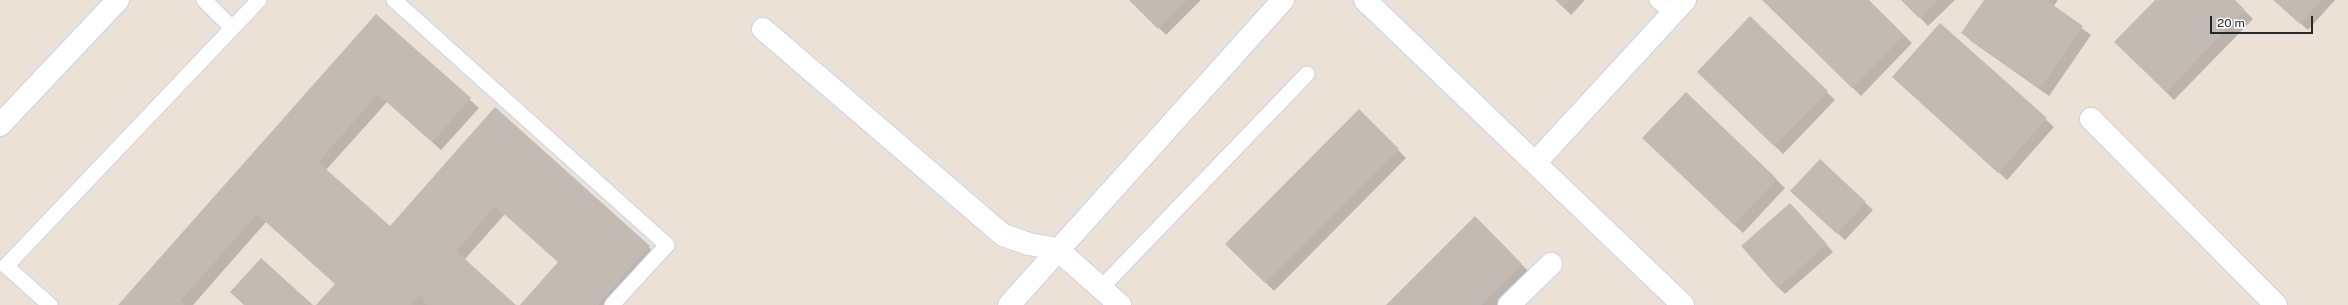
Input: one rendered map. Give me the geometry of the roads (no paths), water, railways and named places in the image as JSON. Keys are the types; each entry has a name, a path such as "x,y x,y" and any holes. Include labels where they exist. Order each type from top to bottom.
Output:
{"street":[{"path":"0,125 118,0"},
{"path":"1008,305 1283,0"},
{"path":"1365,0 1683,305"},
{"path":"1536,163 1671,4"},
{"path":"764,29 1003,235 1030,244 1057,249 1120,305"},
{"path":"2091,119 2276,305"},
{"path":"1509,305 1550,264"}],"lane":[{"path":"204,0 232,28"},
{"path":"50,305 6,266 259,0"},
{"path":"394,0 667,245 612,305"},
{"path":"1101,288 1307,74"}]}
